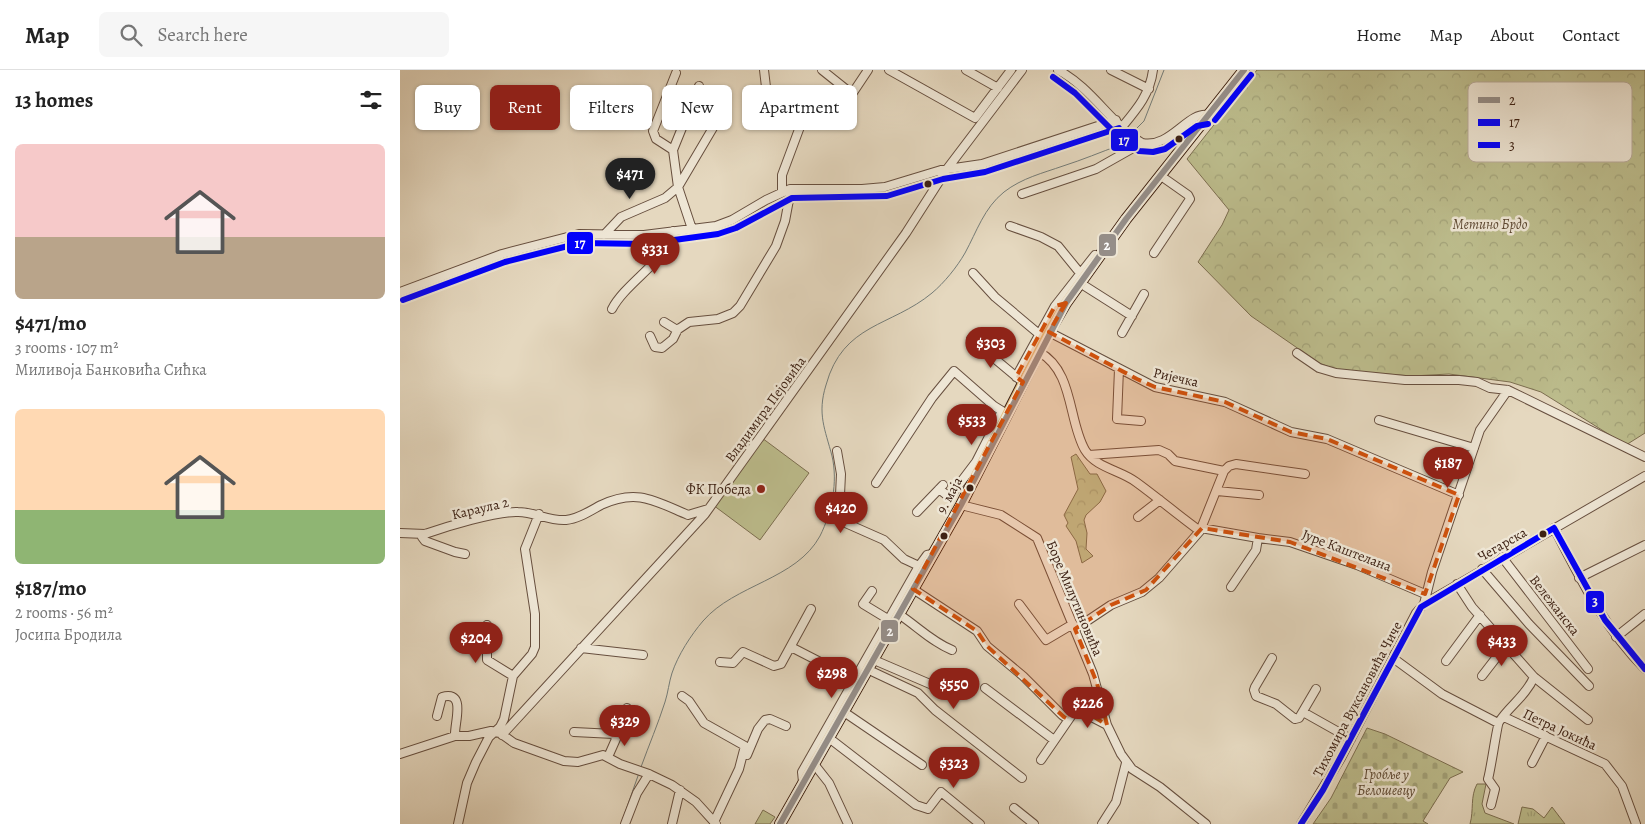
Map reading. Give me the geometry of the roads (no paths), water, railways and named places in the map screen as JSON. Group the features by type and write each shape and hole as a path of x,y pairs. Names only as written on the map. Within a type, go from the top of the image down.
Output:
{"main road":[{"name":"9. маја","path":"780,824 844,712 858,682 874,660 894,620 961,504 1019,379 1038,352 1044,333 1066,303 1080,278 1126,217 1161,176 1244,70"}],"street":[{"path":"764,70 766,87 761,100 762,105 801,124 782,175 782,191"},
{"path":"822,70 852,94 868,70"},
{"path":"889,70 974,118 1011,70"},
{"path":"966,70 998,88"},
{"name":"Владимира Пејовића","path":"498,733 628,600 708,508 906,233 947,169 1022,70"},
{"path":"1058,70 1075,80 1142,143"},
{"path":"1111,70 1149,89"},
{"path":"1124,128 1149,89 1153,70"},
{"path":"673,150 656,139 652,131 676,73"},
{"path":"1102,124 1107,117 1107,110"},
{"path":"1022,194 1096,169 1142,143 1159,142 1194,119 1204,114 1208,115"},
{"path":"400,292 502,254 579,234 644,235 716,226 732,220 782,191 791,189 862,189 885,187 947,169 982,164 1116,120"},
{"path":"681,130 673,150 678,187 692,229"},
{"path":"604,235 621,217 665,198 678,187 712,130"},
{"path":"1154,253 1190,199 1188,195 1161,176"},
{"path":"650,336 653,344 662,348 673,339 678,329 692,321 718,320 733,313 740,306 776,246 785,221 791,189"},
{"path":"1126,217 1139,194"},
{"path":"1010,226 1042,237 1058,246 1080,278 1132,316"},
{"path":"612,309 619,296 659,256 670,241 673,231"},
{"name":"Ријечка","path":"973,273 990,291 1044,333 1155,387 1218,400 1291,432 1327,439 1458,495"},
{"path":"971,339 1019,379 1044,333 1055,306 1080,278"},
{"path":"1122,333 1144,294"},
{"path":"1055,306 1066,303"},
{"path":"664,322 678,329"},
{"path":"1038,352 1047,357 1061,378 1083,445 1089,455 1100,465 1132,479 1201,529"},
{"path":"1297,353 1319,368 1336,373 1405,380 1459,380 1477,382 1490,388 1508,390 1645,457"},
{"path":"1119,369 1117,419 1141,421"},
{"path":"876,483 932,398 954,371 1004,413 976,462 951,495 948,496 941,487 917,512"},
{"name":"Тихомира Вуксановића Чиче","path":"1301,824 1314,806 1351,739 1416,613 1424,604 1482,426 1508,390"},
{"path":"1379,420 1474,448"},
{"path":"1089,455 1160,450 1168,454 1174,461 1224,471"},
{"path":"837,451 841,474 839,516 841,521 884,540 904,560 919,566"},
{"path":"1019,604 1046,640 1074,627 1111,605 1146,590 1159,578 1201,529 1224,471 1229,466 1236,464 1305,474"},
{"name":"Чегарска","path":"1424,604 1502,557 1645,476"},
{"path":"1217,491 1259,495"},
{"name":"Караула 2","path":"400,533 425,534 508,512 539,514 547,519 572,519 616,499 630,497 659,502 688,515 708,508"},
{"path":"1138,517 1160,500"},
{"name":"Боре Милутиновића","path":"961,504 1001,515 1034,535 1041,545 1096,683 1106,725 1126,763 1206,824"},
{"path":"458,824 467,783 486,742 498,733 504,719 513,676 532,654 535,647 535,614 525,550 539,514"},
{"path":"1554,528 1579,578 1616,636 1645,669"},
{"name":"Јуре Каштелана","path":"1201,529 1298,545 1357,565 1426,594"},
{"path":"425,534 422,536 425,540 465,554"},
{"path":"1231,587 1256,550 1258,538"},
{"path":"1579,578 1645,545"},
{"path":"803,782 802,772 894,620 919,566 927,555 932,554"},
{"name":"Вележанска","path":"1502,557 1588,669"},
{"path":"1482,569 1529,624 1589,686"},
{"path":"1457,584 1480,615 1534,677 1588,720"},
{"path":"913,589 977,631 990,649 1023,676 1062,715 1068,718"},
{"path":"872,591 863,604 894,620 925,632 931,639 952,650"},
{"path":"720,662 733,663 743,652 777,666 783,662 811,609"},
{"path":"1616,636 1645,614"},
{"path":"1446,661 1480,615"},
{"path":"487,625 487,660 513,676"},
{"path":"1482,676 1506,645"},
{"path":"791,647 858,682"},
{"path":"581,648 643,655"},
{"path":"1272,658 1256,687 1255,694 1276,704 1293,719 1299,718 1316,689"},
{"name":"Петра Јокића","path":"1393,658 1442,694 1501,720 1546,736 1604,764 1622,786 1636,824"},
{"path":"874,660 937,687"},
{"path":"868,670 918,692 935,710 1022,778"},
{"path":"1491,804 1495,790 1488,779 1501,720 1507,711 1526,692 1534,677"},
{"path":"985,688 1054,740"},
{"path":"400,754 455,736 498,733 514,743 564,761 578,762 600,755 647,773 680,790 696,802 715,823 743,759 744,744 704,723 689,701 682,696"},
{"path":"437,716 442,697 453,698 457,701 459,707 455,736"},
{"path":"608,757 614,745 614,734 622,726 627,708"},
{"path":"1041,760 1074,710 1080,710 1106,725"},
{"path":"844,712 922,765"},
{"path":"1303,712 1351,739"},
{"path":"743,759 746,758 758,729 765,720 770,719 786,726"},
{"path":"574,732 614,734"},
{"path":"1532,763 1546,736"},
{"path":"829,738 897,792 926,809 929,808 941,792 980,824"},
{"path":"1102,824 1116,802 1126,763"},
{"path":"814,764 829,782 848,824"},
{"path":"625,824 647,773"},
{"path":"672,824 680,790"},
{"path":"1014,808 1034,824"}],"waterway":[{"path":"1132,133 1144,121 1164,70"},
{"path":"641,767 666,699 675,666 685,646 698,627 716,609 731,598 796,563 809,551 820,536 831,507 834,486 834,466 822,413 823,395 834,365 844,349 870,328 901,313 937,289 958,264 991,205 1004,192 1033,176 1120,145 1128,138"},
{"path":"621,824 639,773"}],"place":[{"name":"ФК Победа","path":"761,489"}],"park label":[{"name":"Метино Брдо","path":"1490,224"},
{"name":"Гробље у Белошевцу","path":"1386,782"}]}
